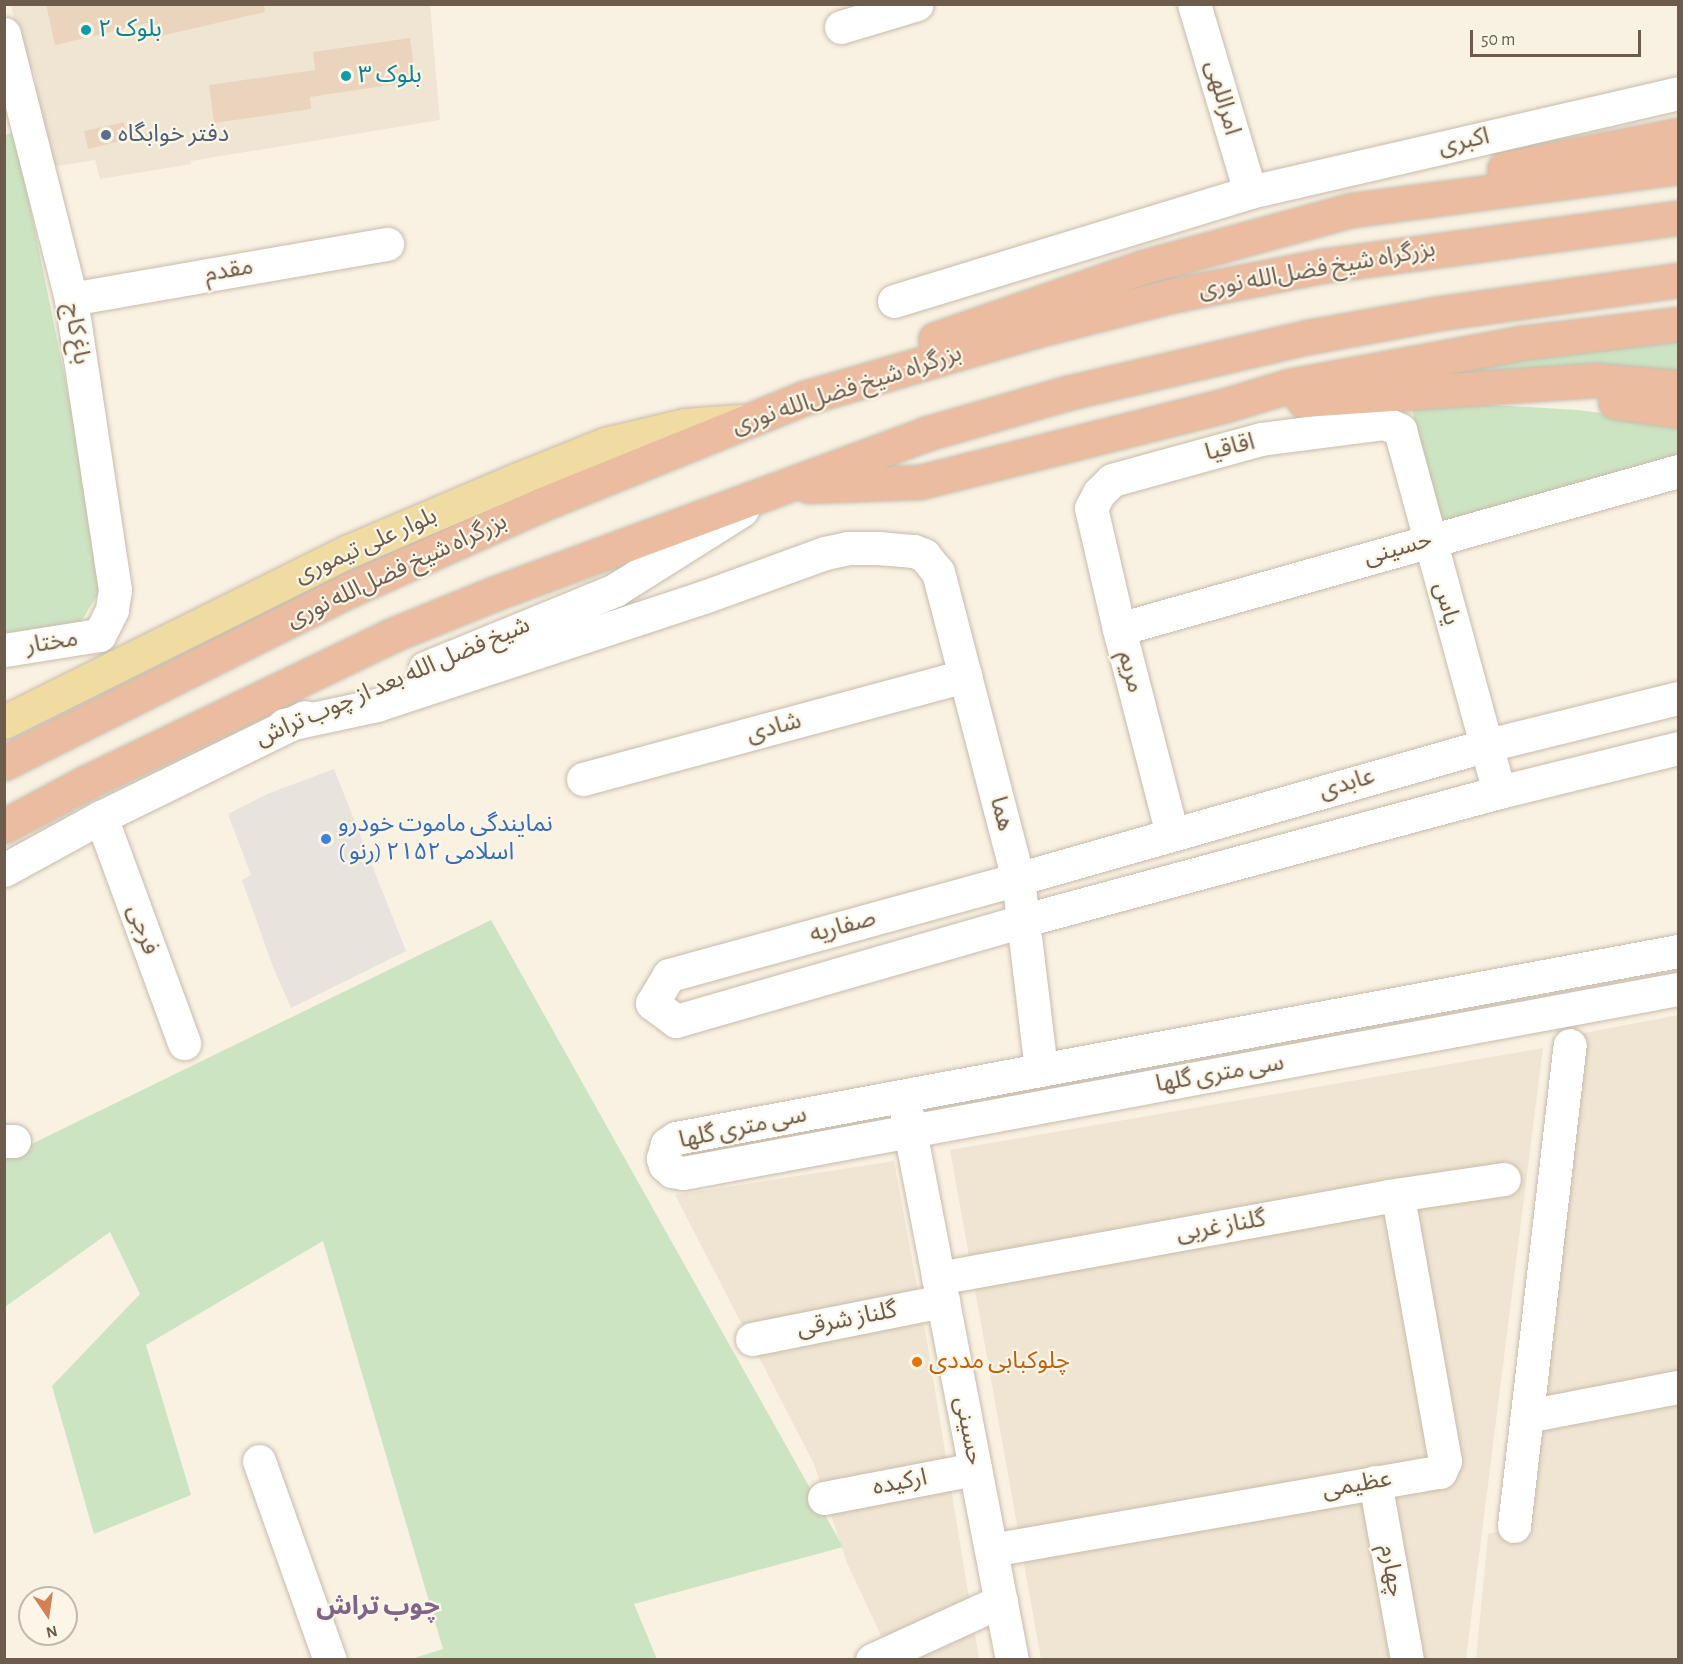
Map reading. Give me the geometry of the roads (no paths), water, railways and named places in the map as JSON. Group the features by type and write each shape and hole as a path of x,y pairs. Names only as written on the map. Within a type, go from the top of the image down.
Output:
{"highway":[{"path":"804,398 922,344 1143,267 1486,172 1678,135"},
{"path":"1352,210 1678,167"},
{"name":"بزرگراه شیخ فضل‌الله نوری","path":"4,763 350,590 542,504 804,398 1048,327 1170,296 1322,266 1678,218"},
{"path":"4,826 84,783 390,636 925,434 1067,393 1308,337 1434,314 1678,280"},
{"path":"777,488 920,482 1072,441 1223,406 1289,386 1521,343 1678,324"},
{"path":"1223,406 1596,380 1678,387"},
{"path":"1461,390 1593,398 1678,411"}],"main road":[{"name":"بلوار علی تیموری","path":"4,722 350,551 518,479 605,444 685,425 745,421"}],"street":[{"path":"841,27 916,4"},
{"name":"امراللهی","path":"1194,4 1250,192"},
{"name":"باغ کاج","path":"4,34 71,298 116,590 112,610 99,635"},
{"name":"اکبری","path":"894,301 1250,192 1678,93"},
{"name":"مقدم","path":"71,298 387,244"},
{"name":"اقاقیا","path":"1091,508 1099,493 1112,480 1262,439 1385,423"},
{"name":"یاس","path":"1385,423 1400,430 1484,746 1499,792"},
{"name":"حسینی","path":"1119,629 1678,471"},
{"name":"شیخ فضل الله بعد از چوب تراش","path":"4,870 101,817 284,725 615,590 777,488"},
{"name":"مریم","path":"1091,508 1119,629 1172,834"},
{"name":"هما","path":"284,725 377,705 704,597 825,553 848,548 904,550 924,555 938,572 1018,879 1025,920 1041,1070"},
{"name":"مختار","path":"4,650 99,635"},
{"name":"شادی","path":"583,779 965,676"},
{"name":"عابدی","path":"1018,879 1484,746 1678,698"},
{"name":"عابدی","path":"1025,920 1499,792 1678,748"},
{"name":"فرجی","path":"101,817 184,1043"},
{"name":"صفاریه","path":"1018,879 669,975 652,1003 676,1022 1025,920"},
{"name":"سی متری گلها","path":"1678,951 676,1138 667,1144 663,1158 665,1165 672,1171 683,1173 1678,989"},
{"path":"1514,1526 1570,1045"},
{"name":"حسینی","path":"903,1096 1012,1659"},
{"name":"گلناز غربی","path":"940,1290 1389,1196 1504,1179"},
{"name":"عظیمی","path":"991,1550 1440,1472 1445,1461 1399,1203 1389,1196"},
{"name":"گلناز شرقی","path":"752,1339 940,1290"},
{"path":"1527,1416 1678,1387"},
{"path":"258,1461 330,1659"},
{"name":"ارکیده","path":"825,1498 975,1469"},
{"name":"چهارم","path":"1375,1482 1407,1659"},
{"path":"872,1659 1001,1601"}],"place":[{"name":"بلوک ۲","path":"86,30"},
{"name":"بلوک ۳","path":"346,76"},
{"name":"دفتر خوابگاه","path":"106,135"},
{"name":"نمایندگی ماموت خودرو ( رنو) اسلامی ۲۱۵۲","path":"326,839"},
{"name":"چلوکبابی مددی","path":"917,1362"}],"district":[{"name":"چوب تراش","path":"378,1607"}]}
